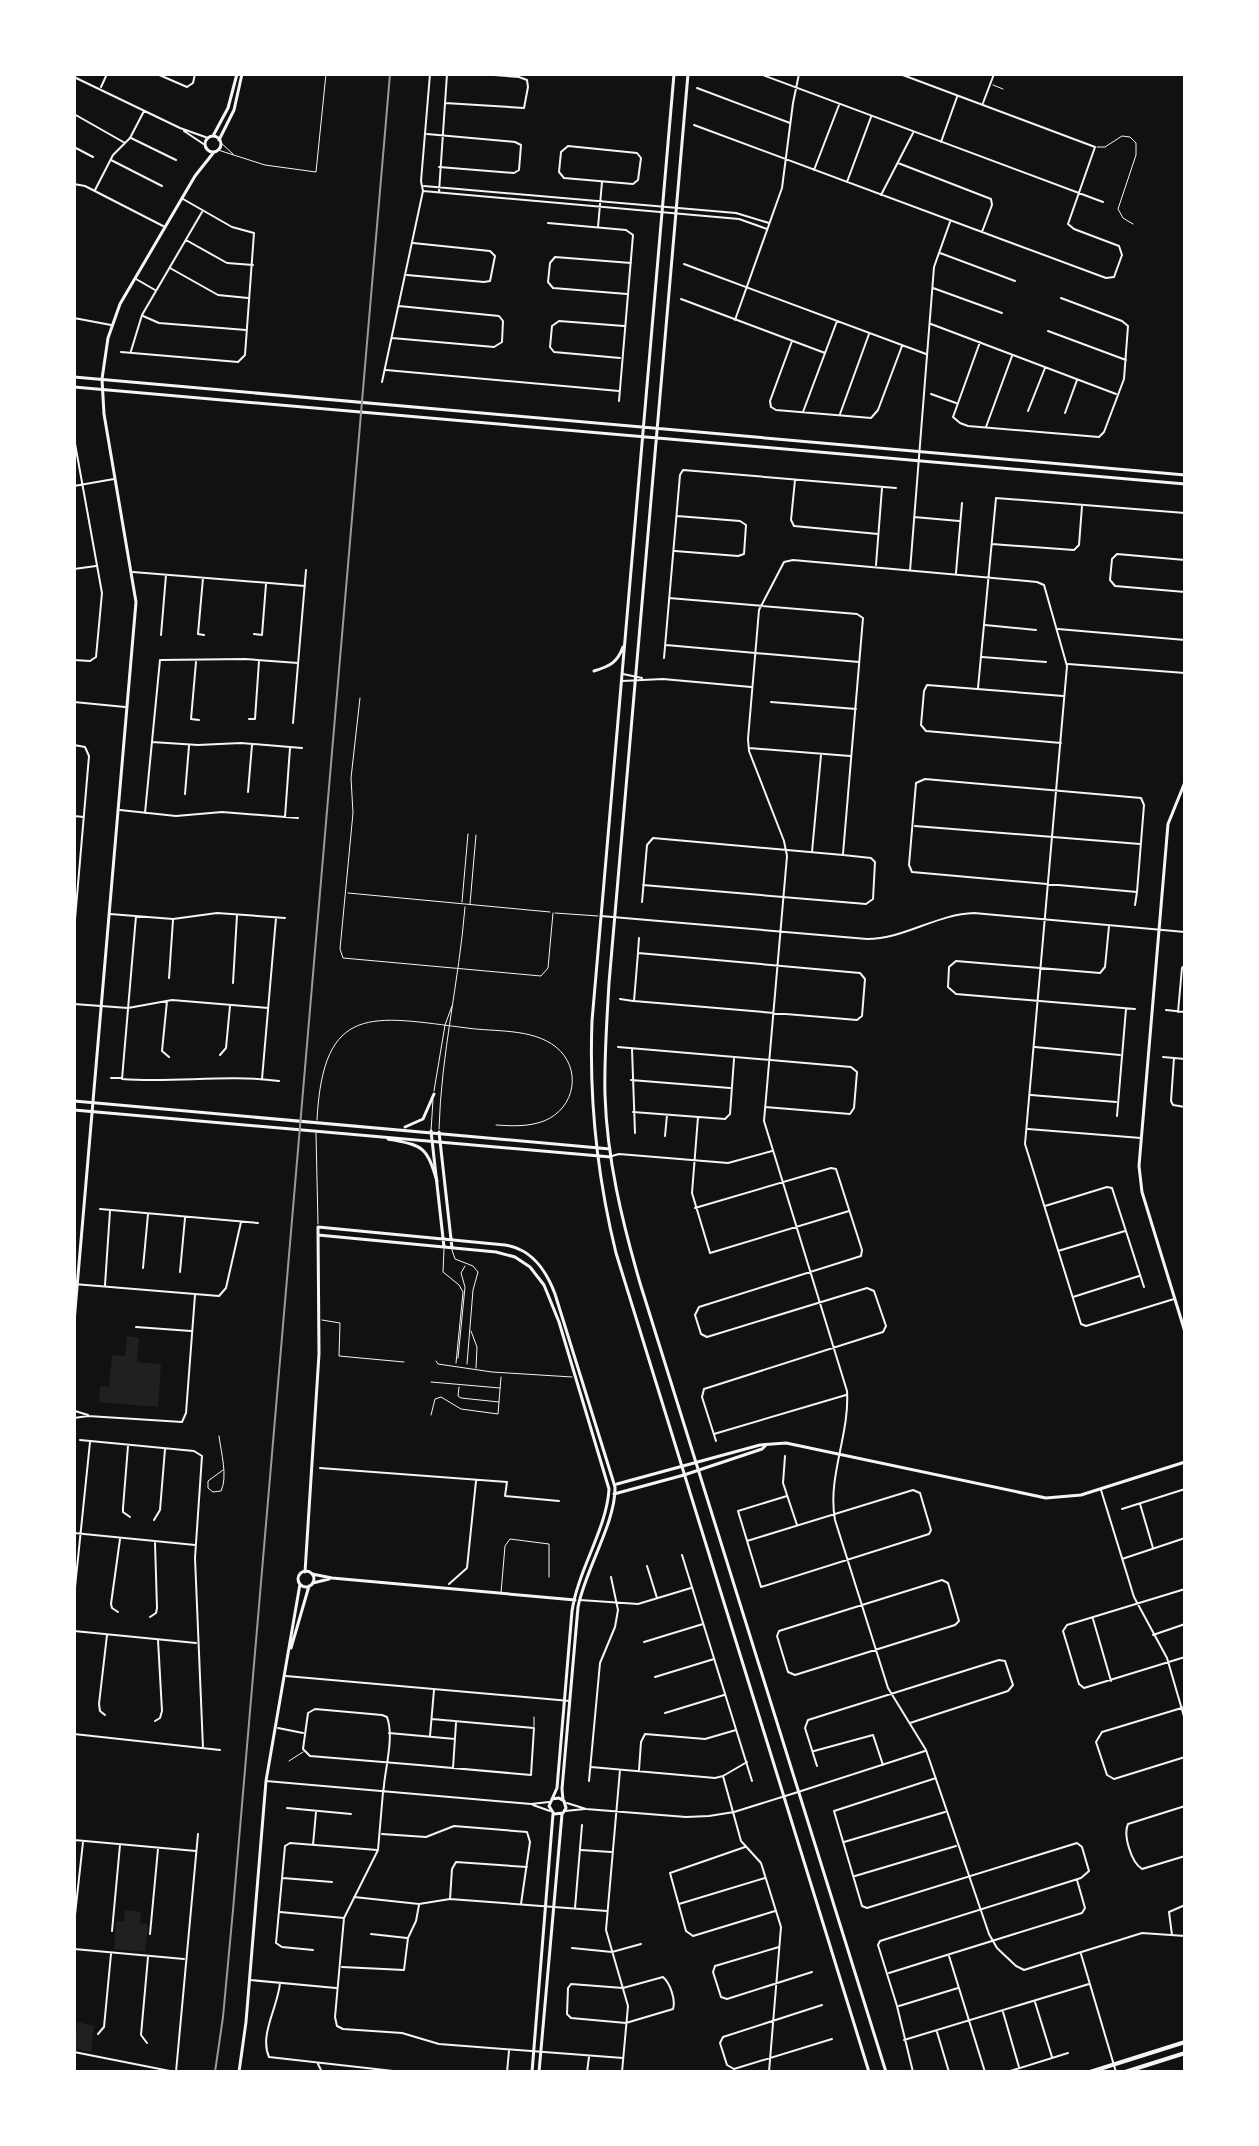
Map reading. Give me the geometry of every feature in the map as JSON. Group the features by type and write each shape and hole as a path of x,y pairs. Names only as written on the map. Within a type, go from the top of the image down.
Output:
{"main road":[{"path":"202,166 206,146 226,113 240,74"},
{"path":"74,1322 136,602 101,390 102,379 111,325 182,199 202,166 216,151 234,110 240,74"},
{"path":"674,74 591,1042 596,1147 616,1253 869,2072"},
{"path":"688,74 605,1041 605,1094 610,1149 630,1250 886,2072"},
{"path":"210,137 220,141"},
{"path":"206,146 216,151"},
{"path":"74,377 1185,475"},
{"path":"74,387 1185,484"},
{"path":"594,671 611,665 625,642"},
{"path":"1185,782 1168,824 1139,1171 1142,1192 1185,1332"},
{"path":"401,1129 423,1119 434,1094"},
{"path":"74,1101 610,1149"},
{"path":"74,1110 611,1157"},
{"path":"431,1131 444,1247"},
{"path":"439,1132 452,1248"},
{"path":"380,1138 420,1146 428,1155 437,1181"},
{"path":"305,1572 316,1432 320,1320 318,1227 512,1246 539,1264 552,1286 615,1484 615,1494 576,1600"},
{"path":"318,1235 506,1253 536,1273 559,1322 609,1485 609,1494 576,1600 557,1788 552,1800 532,2072"},
{"path":"522,1262 526,1253"},
{"path":"609,1485 766,1445 791,1443 1029,1496 1066,1497 1185,1462"},
{"path":"609,1494 684,1475 766,1445"},
{"path":"290,1651 299,1576 305,1572 332,1578 576,1600"},
{"path":"239,2072 266,1781 290,1651 312,1574"},
{"path":"300,1584 311,1585 332,1578"},
{"path":"539,2072 552,1907 564,1813 562,1789 567,1700"},
{"path":"552,1800 564,1801"},
{"path":"551,1812 564,1813"},
{"path":"1090,2072 1185,2042"},
{"path":"1125,2072 1185,2053"}],"street":[{"path":"100,89 107,74"},
{"path":"157,74 187,87 193,83 195,74"},
{"path":"382,382 424,186 421,181 430,74"},
{"path":"439,193 447,74"},
{"path":"445,103 524,108 527,80 481,74"},
{"path":"760,74 1103,202"},
{"path":"735,320 782,188 799,74"},
{"path":"694,125 1110,279 1115,275 1121,248 1070,227 1068,220 1095,147 900,74"},
{"path":"983,105 993,74"},
{"path":"74,77 180,128 206,146"},
{"path":"697,88 790,123"},
{"path":"941,142 957,95"},
{"path":"814,170 839,104"},
{"path":"94,191 110,160 130,138 145,111"},
{"path":"74,114 125,143"},
{"path":"847,182 871,116"},
{"path":"180,128 210,137"},
{"path":"881,195 913,132"},
{"path":"426,134 515,142 522,148 519,170 514,173 439,167"},
{"path":"130,138 176,160"},
{"path":"568,146 640,155 637,182 602,181 560,175 562,149 568,146"},
{"path":"74,147 93,157"},
{"path":"110,160 162,186"},
{"path":"898,163 991,199 992,205 982,232"},
{"path":"598,227 602,181"},
{"path":"74,184 94,191 165,228"},
{"path":"424,186 736,213 769,223"},
{"path":"423,191 744,220 767,229"},
{"path":"121,352 238,362 245,355 254,233 232,227 182,199"},
{"path":"130,352 142,315 203,211"},
{"path":"910,571 932,287 939,252 950,221"},
{"path":"548,223 632,233 619,401"},
{"path":"185,239 223,262 253,265"},
{"path":"405,275 484,282 490,281 493,276 495,256 490,251 412,243"},
{"path":"939,252 1015,281"},
{"path":"629,294 553,288 548,282 550,263 555,257 632,263"},
{"path":"684,264 926,354"},
{"path":"169,267 218,295 250,298"},
{"path":"135,278 155,290"},
{"path":"932,287 1002,313"},
{"path":"980,342 956,403 955,420 968,426 1099,437 1104,432 1124,379 1129,329 1126,323 1061,298"},
{"path":"681,299 825,353"},
{"path":"392,338 494,347 502,342 503,321 499,316 398,306"},
{"path":"142,315 159,323 247,330"},
{"path":"74,318 111,325"},
{"path":"803,412 837,320"},
{"path":"623,358 556,353 550,347 552,326 556,321 626,326"},
{"path":"930,324 1118,395"},
{"path":"1048,331 1126,360"},
{"path":"839,415 870,332"},
{"path":"792,341 769,404 776,410 871,418 877,414 902,345"},
{"path":"986,427 1013,355"},
{"path":"1028,411 1045,366"},
{"path":"385,370 620,391"},
{"path":"1065,413 1077,379"},
{"path":"931,394 956,403"},
{"path":"74,438 103,601 98,655 90,661 74,660"},
{"path":"664,658 680,475 685,469 896,488"},
{"path":"74,486 115,479"},
{"path":"795,479 791,520 794,526 878,534"},
{"path":"875,567 882,487"},
{"path":"978,688 996,498 1185,513"},
{"path":"956,574 962,503"},
{"path":"991,543 1078,549 1082,504"},
{"path":"673,551 738,556 744,554 747,539 746,525 740,521 676,516"},
{"path":"914,517 960,521"},
{"path":"1185,560 1117,554 1112,559 1110,580 1115,586 1185,592"},
{"path":"1174,1299 1085,1326 1079,1322 1026,1147 1067,664 1045,588 1041,583 988,577 787,560 779,567 761,606 748,747 786,849 764,1121 847,1395 834,1513 891,1695 926,1750 992,1941 1012,1963 1024,1970 1142,1933 1185,1936"},
{"path":"74,569 97,566"},
{"path":"293,723 306,570"},
{"path":"132,572 305,586"},
{"path":"161,635 166,574"},
{"path":"203,577 198,634 204,635"},
{"path":"254,634 262,635 266,583"},
{"path":"669,598 860,615 863,620 843,855"},
{"path":"983,625 1036,630"},
{"path":"1057,628 1185,640"},
{"path":"665,645 860,662"},
{"path":"981,657 1046,662"},
{"path":"145,813 160,660 298,663"},
{"path":"249,719 255,719 259,660"},
{"path":"196,661 191,719 199,720"},
{"path":"1067,664 1185,673"},
{"path":"623,674 752,687"},
{"path":"622,681 636,682 643,678"},
{"path":"1061,743 926,731 923,729 924,691 927,685 1064,696"},
{"path":"74,702 128,707"},
{"path":"771,702 856,709"},
{"path":"151,742 302,748"},
{"path":"185,794 189,744"},
{"path":"248,792 252,744"},
{"path":"74,745 85,747 89,756 74,931"},
{"path":"285,817 290,747"},
{"path":"748,747 852,756"},
{"path":"812,852 821,753"},
{"path":"1135,905 1137,892 1144,805 1141,798 919,779 916,783 909,865 912,872 1137,892"},
{"path":"118,810 181,816 222,812 298,818"},
{"path":"74,816 84,817"},
{"path":"912,826 1141,844"},
{"path":"642,902 643,885 647,845 653,838 871,858 875,862 873,899 870,903 643,885"},
{"path":"109,914 173,919 217,913 285,918"},
{"path":"601,916 875,939 968,913 1185,932"},
{"path":"233,983 237,914"},
{"path":"122,1079 136,916"},
{"path":"262,1079 276,917"},
{"path":"169,978 173,919"},
{"path":"1109,925 1103,971 1100,973 956,961 949,967 948,987 952,993 1135,1009"},
{"path":"634,1001 639,938"},
{"path":"620,999 859,1020 862,1016 865,979 860,973 638,953"},
{"path":"1178,1012 1182,968 1185,965"},
{"path":"74,1004 128,1008 167,1000 268,1008"},
{"path":"167,1000 162,1051 169,1057"},
{"path":"220,1055 227,1046 230,1005"},
{"path":"1117,1116 1126,1008"},
{"path":"1166,1010 1185,1012"},
{"path":"618,1047 851,1067 857,1074 854,1108 850,1114 765,1107"},
{"path":"1034,1047 1122,1055"},
{"path":"632,1048 635,1133"},
{"path":"633,1112 728,1118 735,1057"},
{"path":"1163,1057 1185,1059"},
{"path":"1174,1058 1171,1101 1173,1105 1185,1107"},
{"path":"111,1078 164,1082 233,1077 279,1081"},
{"path":"631,1080 732,1088"},
{"path":"1030,1095 1118,1102"},
{"path":"665,1136 668,1114"},
{"path":"698,1117 692,1189 695,1208 712,1253 850,1211"},
{"path":"1027,1129 1141,1138"},
{"path":"610,1149 619,1154 735,1163 773,1151"},
{"path":"611,1157 619,1154"},
{"path":"695,1208 833,1168 838,1171 862,1250 861,1256 699,1307 695,1315 701,1334 707,1337 867,1288 876,1294 886,1326 884,1331 704,1389 702,1397 716,1441"},
{"path":"1044,1206 1110,1187 1114,1191 1144,1287"},
{"path":"100,1209 258,1223"},
{"path":"105,1287 110,1210"},
{"path":"143,1268 148,1213"},
{"path":"180,1272 185,1216"},
{"path":"75,1284 216,1296 225,1292 241,1222"},
{"path":"1057,1252 1126,1230"},
{"path":"1071,1297 1140,1275"},
{"path":"74,1414 179,1423 185,1416 195,1295"},
{"path":"136,1327 192,1331"},
{"path":"714,1434 847,1395"},
{"path":"74,1414 88,1416"},
{"path":"80,1440 196,1451 202,1456 195,1545 203,1748"},
{"path":"74,1597 90,1441"},
{"path":"128,1445 123,1511 130,1517"},
{"path":"154,1520 160,1510 166,1448"},
{"path":"785,1456 783,1480 797,1526"},
{"path":"320,1468 507,1482 505,1496 559,1501"},
{"path":"449,1584 467,1568 476,1480"},
{"path":"1101,1489 1137,1604 1168,1662 1185,1720"},
{"path":"1122,1509 1185,1489"},
{"path":"747,1541 918,1490 931,1526 929,1534 761,1587 747,1541 738,1511 787,1496"},
{"path":"1139,1503 1153,1549"},
{"path":"74,1533 195,1545"},
{"path":"118,1612 111,1604 120,1538"},
{"path":"1122,1559 1185,1538"},
{"path":"150,1617 157,1608 154,1542"},
{"path":"682,1555 752,1781"},
{"path":"647,1566 657,1598"},
{"path":"589,1781 600,1663 615,1627 619,1604 611,1577"},
{"path":"942,1580 948,1583 959,1621 955,1625 876,1650 792,1675 788,1672 777,1636 781,1630 862,1604 942,1580"},
{"path":"576,1600 638,1604 692,1587"},
{"path":"1185,1589 1067,1625 1063,1631 1081,1687 1087,1688 1185,1657"},
{"path":"1093,1618 1111,1681"},
{"path":"644,1642 704,1623"},
{"path":"1153,1635 1185,1624"},
{"path":"74,1631 199,1643"},
{"path":"105,1715 100,1711 99,1704 107,1634"},
{"path":"155,1721 162,1711 158,1639"},
{"path":"655,1677 715,1658"},
{"path":"817,1766 805,1724 808,1720 999,1660 1005,1661 1012,1689 909,1724"},
{"path":"285,1676 567,1700"},
{"path":"430,1737 434,1689"},
{"path":"665,1713 725,1694"},
{"path":"1183,1708 1102,1732 1096,1742 1107,1775 1114,1779 1185,1757"},
{"path":"432,1719 534,1728 531,1775 386,1762 310,1756 303,1752 308,1713 312,1709 382,1715 389,1720 389,1733 386,1762 383,1792 378,1850 344,1918 335,2017 340,2028 402,2033 439,2044 623,2058"},
{"path":"453,1768 456,1722"},
{"path":"275,1728 304,1733"},
{"path":"639,1771 641,1742 645,1734 705,1739 737,1730"},
{"path":"389,1733 455,1739"},
{"path":"74,1734 220,1750"},
{"path":"812,1752 873,1735 883,1765"},
{"path":"564,1813 586,1809 686,1817 734,1812 926,1750"},
{"path":"590,1766 715,1778 747,1762"},
{"path":"620,1770 607,1936 628,2006 622,2072"},
{"path":"723,1776 745,1847 761,1863 781,1927 769,2072"},
{"path":"913,2072 878,1945 881,1940 1086,1876 1089,1871 1082,1847 1077,1843 867,1908 861,1904 852,1877 833,1814 835,1810 936,1778"},
{"path":"266,1781 531,1804 552,1800"},
{"path":"564,1801 586,1809"},
{"path":"531,1804 551,1812"},
{"path":"1185,1806 1128,1824 1125,1831 1135,1864 1142,1869 1185,1856"},
{"path":"287,1808 351,1814"},
{"path":"313,1845 316,1810"},
{"path":"842,1842 946,1811"},
{"path":"575,1909 582,1825"},
{"path":"380,1833 426,1837 454,1826 525,1832 530,1838 521,1905"},
{"path":"74,2052 176,2072 198,1834"},
{"path":"74,1840 196,1851"},
{"path":"74,1924 83,1841"},
{"path":"112,1931 120,1844"},
{"path":"313,1950 277,1944 286,1844 378,1850"},
{"path":"852,1877 957,1845"},
{"path":"150,1934 158,1847"},
{"path":"745,1847 671,1871 669,1877 686,1931 693,1936 776,1910"},
{"path":"580,1850 613,1852"},
{"path":"450,1899 452,1869 456,1862 528,1867"},
{"path":"678,1905 766,1877"},
{"path":"282,1878 332,1882"},
{"path":"887,1974 1082,1913 1085,1908 1076,1879"},
{"path":"354,1897 419,1904 450,1899 608,1911"},
{"path":"340,1966 402,1971 406,1965 408,1938 419,1904"},
{"path":"1172,1935 1169,1912 1185,1905"},
{"path":"278,1911 344,1918"},
{"path":"371,1934 408,1938"},
{"path":"572,1948 612,1952 641,1944"},
{"path":"780,1947 716,1966 713,1972 719,1994 725,1999 812,1972"},
{"path":"74,1949 186,1959"},
{"path":"98,2034 104,2027 111,1952"},
{"path":"1080,1953 1116,2072"},
{"path":"949,1955 985,2072"},
{"path":"147,2043 141,2035 148,1956"},
{"path":"663,1977 675,2005 673,2009 626,2023 571,2018 566,2012 571,1984 623,1988 663,1977"},
{"path":"249,1980 338,1988"},
{"path":"280,1983 277,2003 269,2023 267,2055 276,2060 402,2072"},
{"path":"904,2040 1089,1984"},
{"path":"897,2006 959,1988"},
{"path":"1035,2001 1053,2058"},
{"path":"822,2005 723,2037 720,2043 729,2069 832,2039"},
{"path":"1003,2011 1020,2068"},
{"path":"937,2031 949,2072"},
{"path":"507,2072 509,2050"},
{"path":"1007,2072 1068,2053"},
{"path":"587,2072 589,2056"},
{"path":"318,2063 322,2072"}],"lane":[{"path":"216,151 265,165 316,172 326,74"},
{"path":"990,84 1003,89"},
{"path":"1095,147 1105,147 1122,136 1130,137 1136,143 1136,155 1118,209 1123,218 1133,224"},
{"path":"220,141 235,156"},
{"path":"360,698 340,949 343,958 543,975 548,968 553,913"},
{"path":"439,1132 442,1087 459,970 468,834"},
{"path":"469,905 476,835"},
{"path":"346,893 601,916"},
{"path":"431,1131 445,1025 453,1004"},
{"path":"318,1227 317,1114 326,1061 332,1046 346,1030 383,1019 541,1038 559,1049 569,1063 573,1077 572,1091 566,1102 556,1114 531,1125 496,1125"},
{"path":"444,1247 443,1272 463,1292 456,1365"},
{"path":"452,1248 455,1259 476,1267 478,1272 473,1290 467,1367"},
{"path":"456,1360 459,1357 465,1287 461,1273 467,1265"},
{"path":"320,1320 340,1323 339,1356 404,1362"},
{"path":"470,1328 477,1347 476,1368"},
{"path":"436,1361 438,1364 562,1378 582,1375"},
{"path":"431,1415 438,1397 449,1399 461,1409 498,1414 501,1377"},
{"path":"431,1382 500,1388"},
{"path":"459,1384 460,1398 499,1402"},
{"path":"219,1436 223,1470 223,1489 218,1493 211,1492 209,1480 223,1470"},
{"path":"501,1593 505,1543 510,1539 549,1544 549,1577"},
{"path":"534,1717 534,1728"},
{"path":"289,1761 303,1752"},
{"path":"530,1782 531,1775"}],"shaded area":[{"path":"127,1336 139,1338 137,1362 161,1364 158,1407 99,1402 100,1386 109,1387 112,1355 125,1356"},
{"path":"125,1910 141,1912 140,1923 148,1924 145,1952 114,1949 116,1921 124,1921"},
{"path":"77,2022 94,2026 91,2052 75,2049"}],"railway":[{"path":"215,2072 233,1910 390,74"}]}
